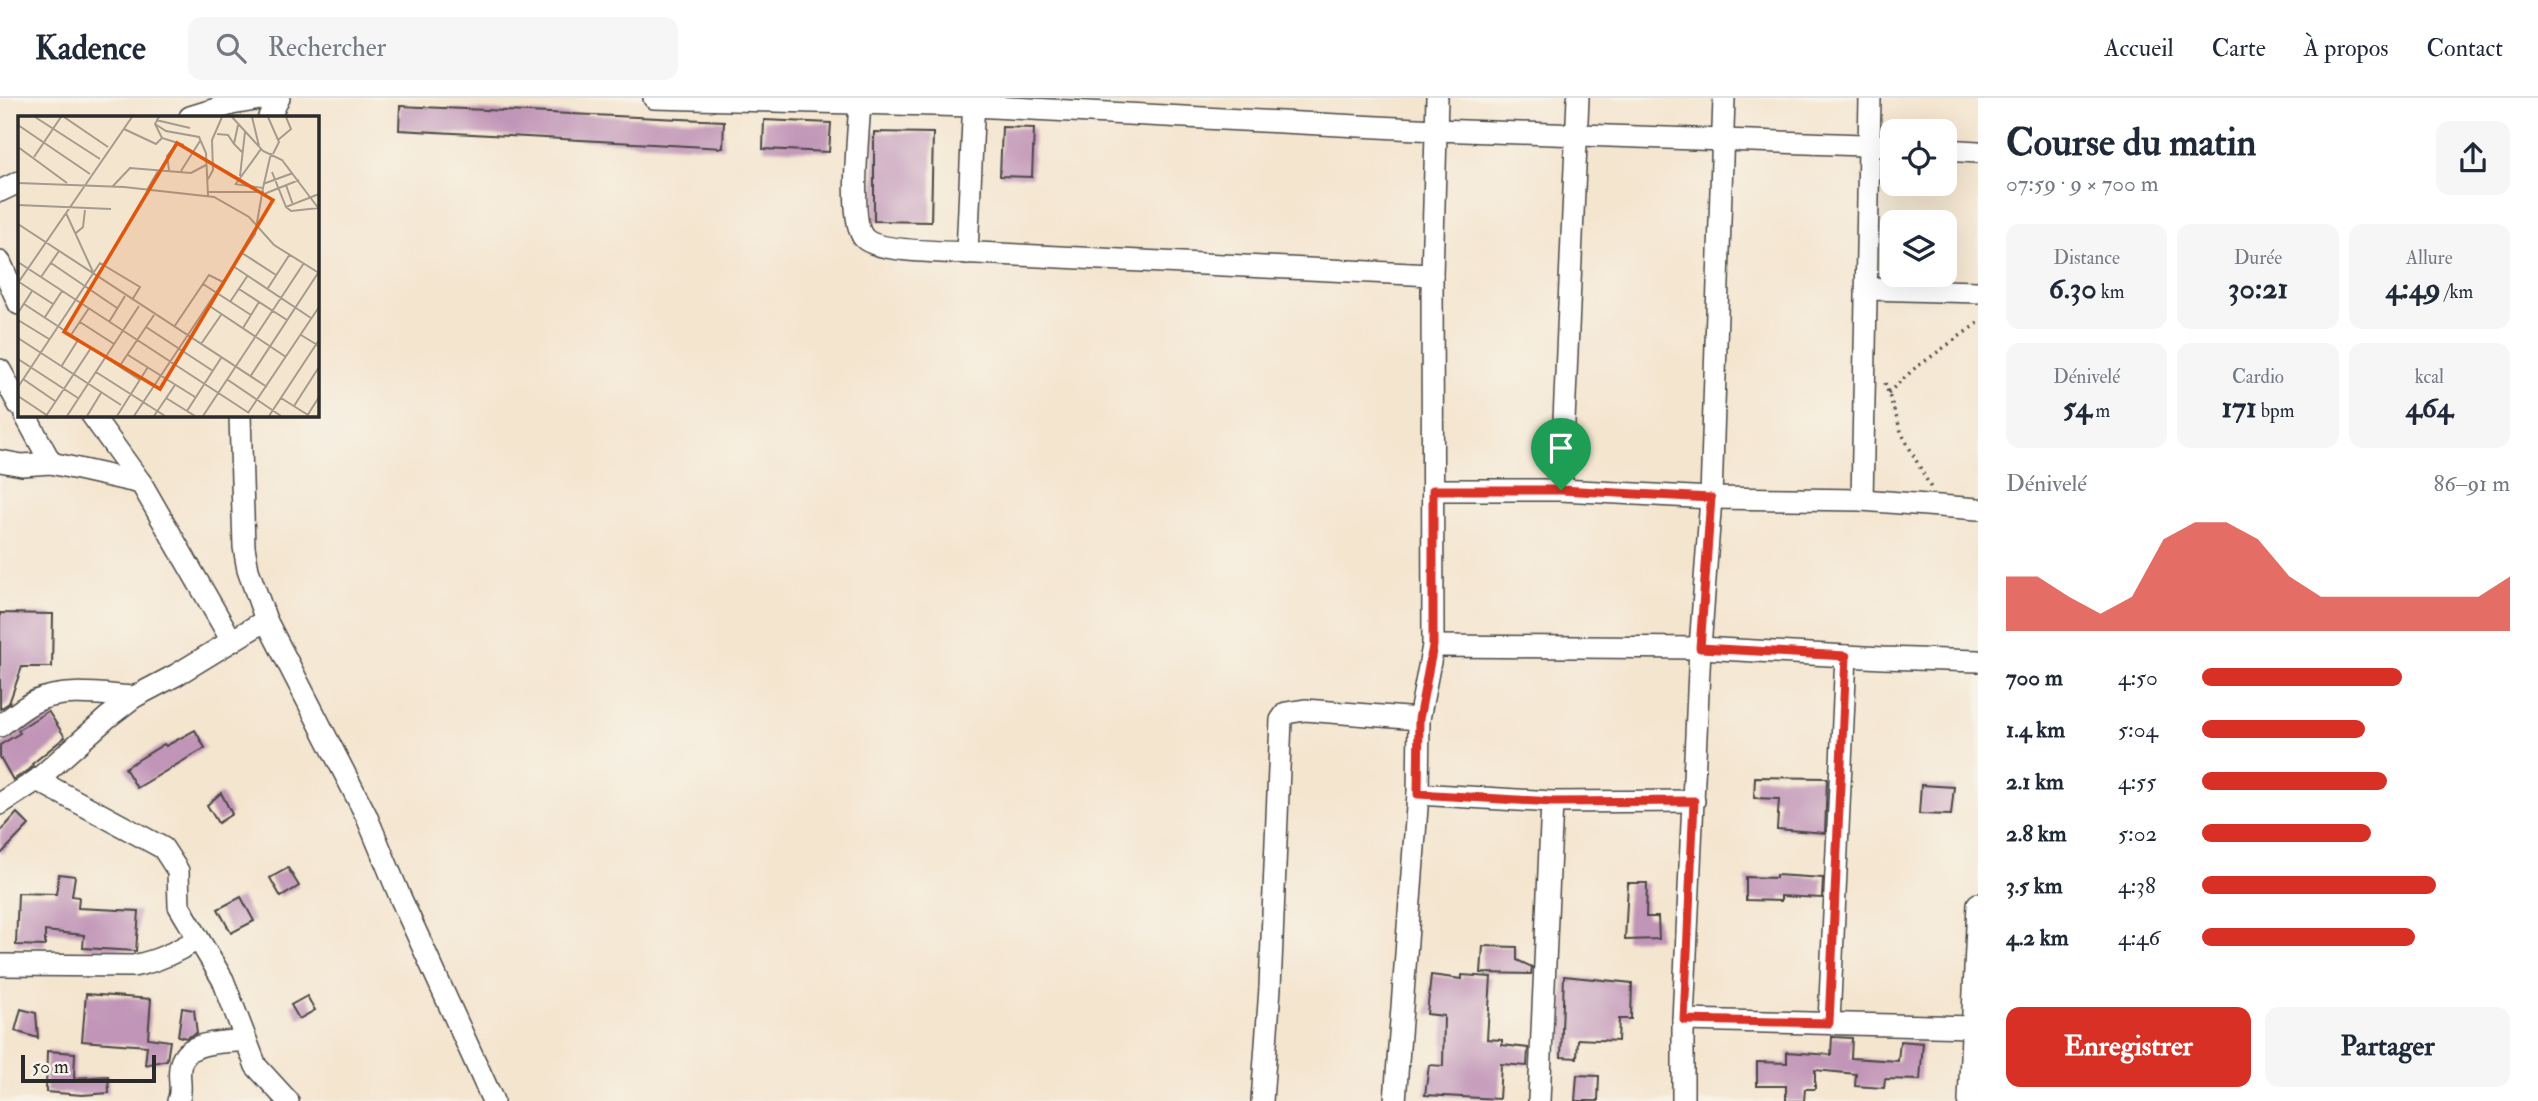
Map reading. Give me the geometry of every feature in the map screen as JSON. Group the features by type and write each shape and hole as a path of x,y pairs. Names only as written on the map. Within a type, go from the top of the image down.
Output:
{"street":[{"path":"193,116 232,104 266,98"},
{"path":"270,116 279,98"},
{"path":"654,98 1108,105 1436,130 1880,146"},
{"path":"1395,1101 1418,794 1419,719 1433,646 1433,275 1437,98"},
{"path":"1561,490 1578,98"},
{"path":"1683,1101 1700,648 1711,498 1724,98"},
{"path":"1862,500 1870,98"},
{"path":"860,102 855,212 862,237 873,245 967,253 1433,275"},
{"path":"967,253 973,102"},
{"path":"1957,151 1978,152"},
{"path":"0,191 18,182"},
{"path":"0,262 18,302"},
{"path":"1867,289 1978,292"},
{"path":"0,370 18,403"},
{"path":"26,416 51,463"},
{"path":"93,416 141,483 232,641"},
{"path":"240,416 244,547 248,569 266,620 366,815 401,899 493,1101"},
{"path":"0,461 22,465"},
{"path":"0,467 51,463 141,483"},
{"path":"1433,490 1561,490 1711,498 1862,500 1978,509"},
{"path":"0,804 37,780 134,697 266,620"},
{"path":"1433,646 1700,648 1978,661"},
{"path":"1829,1023 1846,656"},
{"path":"0,726 27,706 46,698 71,694 134,697"},
{"path":"1262,1101 1270,988 1281,720 1286,713 1305,710 1419,719"},
{"path":"37,780 163,848 178,871 179,906 223,980 256,1066 288,1101"},
{"path":"1418,794 1552,802 1694,801"},
{"path":"1539,1101 1552,802"},
{"path":"1969,1101 1978,904"},
{"path":"0,965 133,966 170,955 198,939"},
{"path":"1684,1020 1972,1027"},
{"path":"178,1101 181,1096 180,1067 188,1050 197,1046 246,1040"}],"path":[{"path":"1883,401 1914,369 1978,323"},
{"path":"1884,381 1913,457 1945,506"}],"building":[{"path":"400,106 724,121 723,148 399,130"},
{"path":"764,120 831,123 829,152 763,149"},
{"path":"1002,127 1034,128 1032,177 1000,176"},
{"path":"874,132 933,133 931,222 874,221"},
{"path":"0,613 53,614 52,667 22,667 9,703 0,709"},
{"path":"48,711 65,737 32,764 29,770 13,780 0,757 0,745"},
{"path":"195,730 205,748 137,788 125,768 164,744 166,746"},
{"path":"1755,777 1827,778 1825,833 1777,829 1779,799 1754,798"},
{"path":"1921,785 1954,787 1951,815 1919,814"},
{"path":"221,793 232,814 218,823 207,805"},
{"path":"17,813 29,825 0,855 0,832"},
{"path":"288,868 299,886 281,897 270,878"},
{"path":"59,874 75,876 72,896 79,897 78,908 139,911 136,951 83,948 84,935 45,931 45,946 16,945 18,893 56,894"},
{"path":"1776,875 1823,878 1822,898 1781,896 1781,901 1746,900 1746,877 1776,878"},
{"path":"1628,883 1647,883 1646,917 1658,917 1659,939 1625,940"},
{"path":"241,897 254,921 231,933 218,909"},
{"path":"1483,946 1517,947 1517,960 1532,967 1531,974 1481,973"},
{"path":"1431,975 1462,979 1462,975 1491,977 1487,1039 1502,1040 1502,1045 1528,1048 1527,1066 1501,1064 1499,1099 1425,1095 1429,1065 1443,1066 1444,1016 1427,1014"},
{"path":"1564,976 1632,983 1631,1019 1619,1019 1618,1041 1578,1039 1577,1058 1561,1057"},
{"path":"86,994 151,999 148,1038 170,1041 167,1060 145,1065 147,1046 82,1041"},
{"path":"307,996 315,1010 299,1019 291,1005"},
{"path":"182,1008 194,1010 197,1033 186,1038 178,1036"},
{"path":"21,1009 36,1013 38,1038 15,1031"},
{"path":"1832,1037 1852,1038 1851,1058 1898,1061 1900,1041 1923,1043 1920,1080 1885,1079 1884,1088 1855,1086 1856,1074 1815,1070 1815,1089 1805,1089 1804,1101 1786,1101 1786,1086 1757,1086 1757,1062 1787,1063 1787,1052 1831,1055"},
{"path":"47,1051 75,1053 74,1078 108,1076 109,1093 82,1095 46,1092"},
{"path":"1577,1075 1599,1076 1598,1101 1575,1101"}],"route":[{"path":"1433,490 1561,490 1711,498 1700,648 1846,656 1829,1023 1684,1020 1694,801 1552,802 1418,794 1419,719 1433,646 1433,490"}]}
